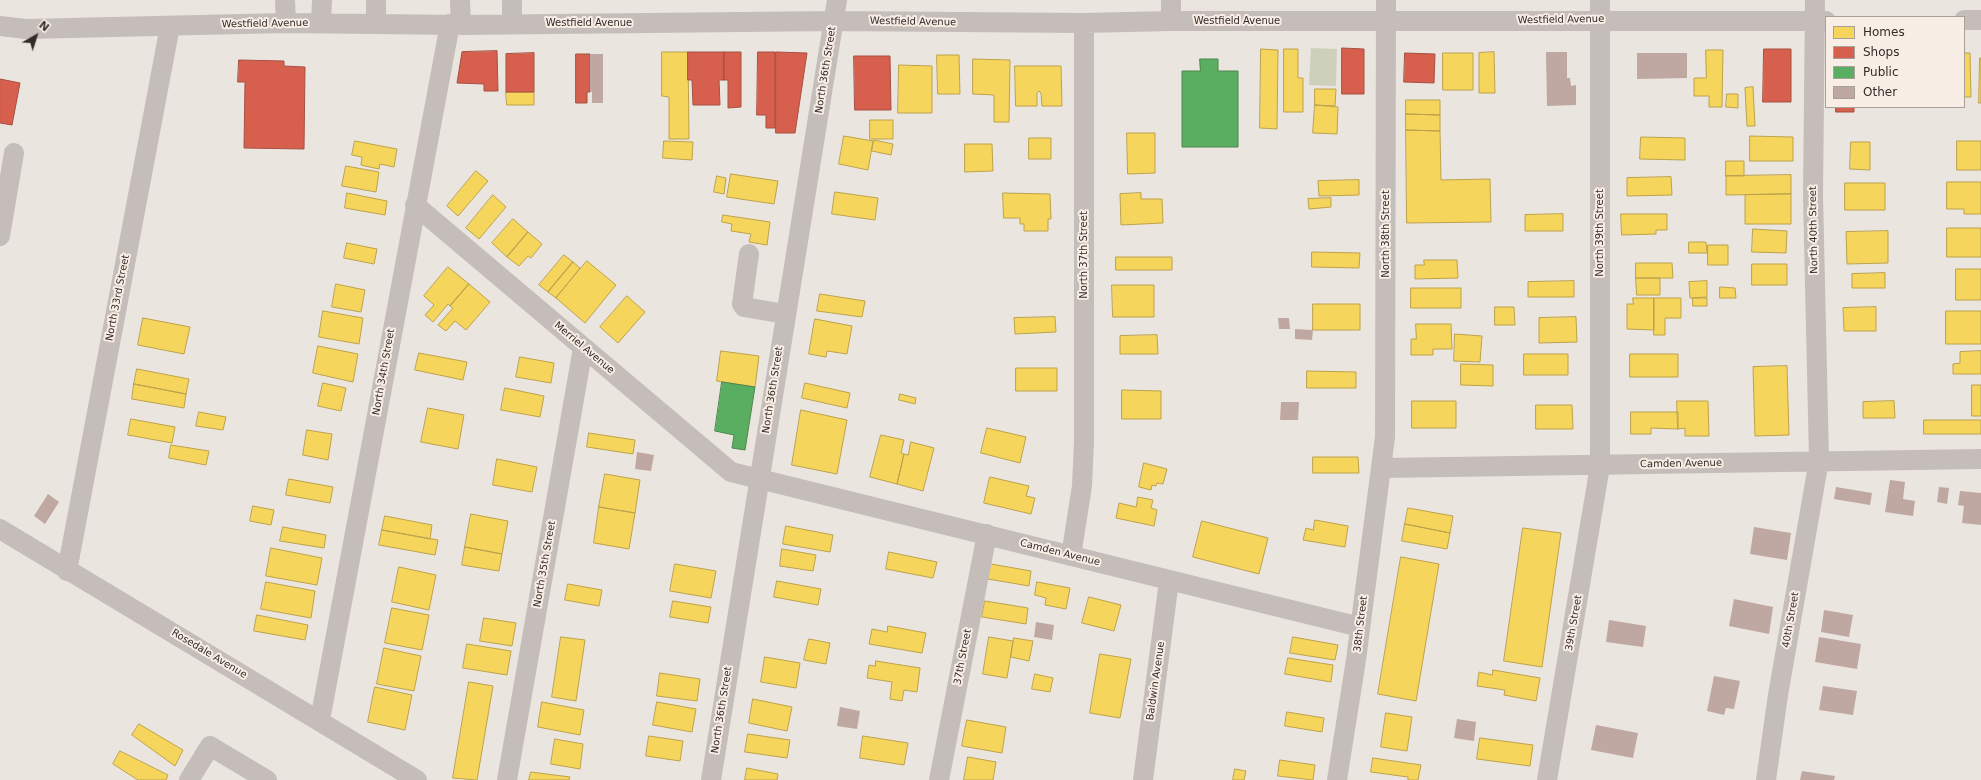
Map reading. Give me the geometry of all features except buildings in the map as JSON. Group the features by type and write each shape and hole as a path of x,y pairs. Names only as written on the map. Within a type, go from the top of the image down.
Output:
{"street":[{"path":"285,0 286,23"},
{"path":"321,23 322,0"},
{"path":"376,0 376,24"},
{"name":"North 34th Street","path":"320,720 415,205 460,0"},
{"path":"512,0 512,24"},
{"name":"North 36th Street","path":"711,780 758,480 837,0"},
{"path":"1171,0 1171,21"},
{"name":"North 38th Street","path":"1382,468 1385,429 1386,0"},
{"name":"North 39th Street","path":"1600,0 1600,466"},
{"name":"North 40th Street","path":"1815,0 1820,21 1814,195 1820,460"},
{"path":"1965,20 1981,20"},
{"name":"Westfield Avenue","path":"0,26 26,29 286,23 512,24 834,21 1084,23 1171,21 1820,21"},
{"name":"North 37th Street","path":"1070,556 1082,486 1084,441 1084,23"},
{"name":"North 33rd Street","path":"67,571 170,26"},
{"path":"0,236 14,153"},
{"name":"Merriel Avenue","path":"415,205 731,472 758,480"},
{"path":"749,254 742,304 744,307 786,314"},
{"name":"North 35th Street","path":"507,780 583,348"},
{"name":"Camden Avenue","path":"1382,468 1600,466 1820,460 1981,459"},
{"name":"40th Street","path":"1766,780 1782,671 1820,460"},
{"name":"39th Street","path":"1547,780 1600,466"},
{"name":"38th Street","path":"1337,780 1382,468"},
{"name":"Camden Avenue","path":"758,480 987,534 1169,581 1360,627"},
{"name":"Rosedale Avenue","path":"0,529 67,571 320,720 417,780"},
{"name":"37th Street","path":"939,780 987,534"},
{"name":"Baldwin Avenue","path":"1143,780 1169,581"},
{"path":"189,780 210,746 267,780"}],"green space":[{"path":"1311,48 1337,49 1336,86 1309,85"}]}
